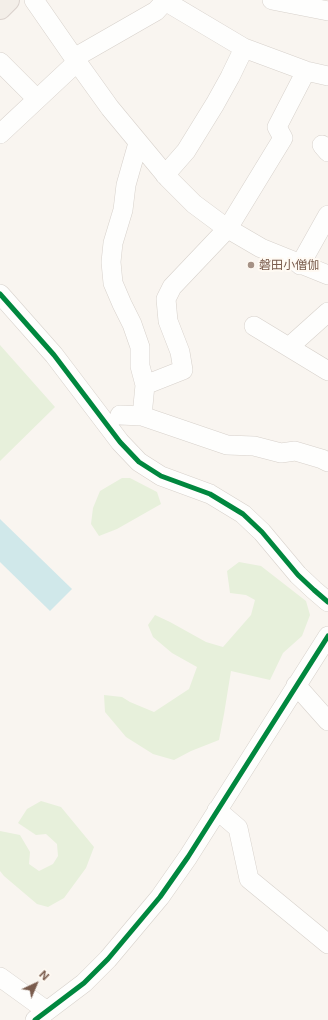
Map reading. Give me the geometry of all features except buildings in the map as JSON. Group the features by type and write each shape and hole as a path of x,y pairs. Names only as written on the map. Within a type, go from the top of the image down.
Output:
{"main road":[{"path":"0,8 8,0"}],"street":[{"path":"34,0 75,60 138,143 165,175 194,204 260,248 328,276"},
{"path":"272,0 328,11"},
{"path":"0,134 75,60 156,11 165,1 244,48 306,71 328,76"},
{"path":"165,175 186,151 215,104 244,48"},
{"path":"0,62 37,99"},
{"path":"145,385 183,370 180,352 168,321 166,299 172,287 228,228 283,138 277,127 306,71"},
{"path":"138,143 126,185 123,210 113,243 111,262 113,283 132,324 140,347 140,366 145,385 142,416"},
{"path":"300,265 328,215"},
{"path":"0,294 54,354 120,442 139,462 160,476 210,494 243,514 262,532 298,575 328,602"},
{"path":"289,347 328,312"},
{"path":"254,326 328,370"},
{"path":"120,415 142,416 227,445 254,446 281,453 295,451 326,457"},
{"path":"0,977 41,1016 84,983 108,959 160,897 188,857 328,636"},
{"path":"296,685 328,721"},
{"path":"218,810 238,828 249,879 328,944"}],"green space":[{"path":"0,345 55,407 0,461"},
{"path":"122,478 130,478 157,492 161,504 117,529 99,536 91,524 93,508 100,491"},
{"path":"239,562 261,566 306,601 310,615 302,636 283,653 270,680 231,671 219,740 191,751 174,760 153,754 126,737 105,712 104,695 122,697 154,712 189,689 197,667 172,653 153,637 148,625 155,615 206,642 223,647 251,615 255,600 246,595 230,593 227,571"},
{"path":"41,801 61,807 94,847 86,868 64,898 48,907 37,904 0,871 0,831 20,835 30,852 29,864 39,871 53,864 58,856 57,844 46,834 36,835 18,823 27,809"}],"water":[{"path":"0,519 72,589 50,611 0,562"}],"cycle path":[{"path":"0,294 54,355 120,442 139,462 161,476 210,494 243,514 262,532 298,575 328,602"},
{"path":"35,1020 84,983 108,959 160,897 188,857 328,636"}],"place":[{"name":"磐田小僧伽","path":"251,265"}]}
